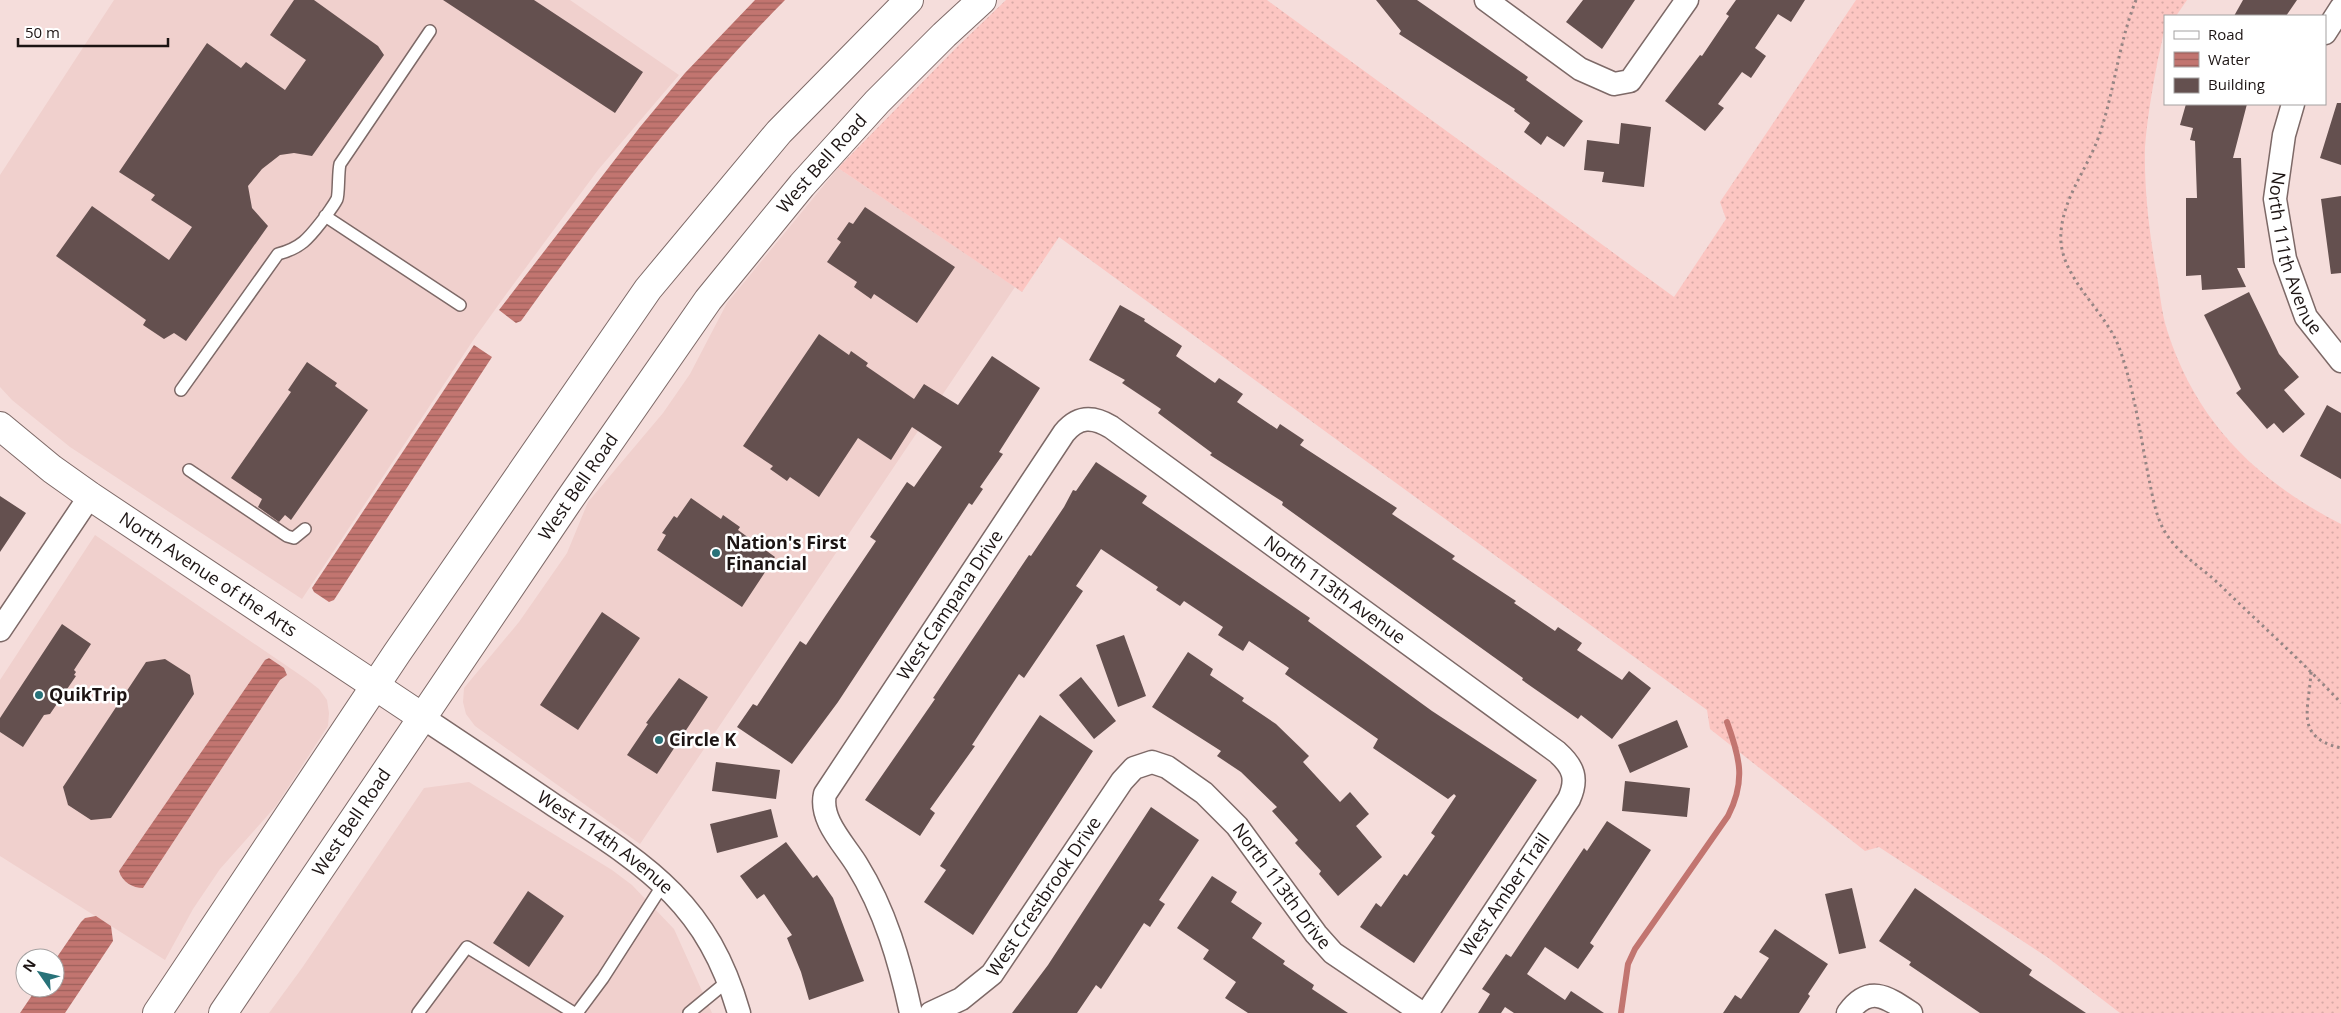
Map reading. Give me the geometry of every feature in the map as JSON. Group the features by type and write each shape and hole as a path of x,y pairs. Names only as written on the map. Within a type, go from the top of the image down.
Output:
{"main road":[{"path":"157,1013 375,685 648,289 779,132 910,0"},
{"name":"West Bell Road","path":"223,1013 567,503 735,265 802,185 877,102 982,0"},
{"name":"North Avenue of the Arts","path":"0,426 52,469 90,496 422,717"}],"street":[{"path":"1486,0 1580,68 1614,84 1630,81 1687,0"},
{"path":"2326,31 2341,8"},
{"name":"North 111th Avenue","path":"2293,105 2284,136 2275,199 2285,259 2306,317 2341,361"},
{"name":"North 113th Avenue","path":"1087,418 1095,419 1111,428 1542,741 1564,758 1574,774"},
{"name":"West Campana Drive","path":"911,1013 901,970 883,917 858,867 826,816 823,801 832,780 1064,433 1078,421 1087,418"},
{"path":"0,630 90,496"},
{"name":"West 114th Avenue","path":"422,717 631,856 664,883 705,934 730,980 739,1013"},
{"name":"North 113th Drive","path":"1143,764 1152,762 1168,767 1216,803 1237,826 1316,934 1333,953 1422,1013"},
{"name":"West Crestbrook Drive","path":"931,1013 962,999 992,974 1122,781 1134,768 1143,764"},
{"name":"West Amber Trail","path":"1427,1013 1569,799 1575,783 1574,774"},
{"path":"1848,1013 1862,999 1870,995 1886,998 1911,1013"}],"lane":[{"path":"181,390 278,254 291,250 310,238 337,198 337,180 340,164 430,32"},
{"path":"325,216 460,306"},
{"path":"189,470 287,536 294,538 305,529"},
{"path":"418,1013 467,946 575,1013 603,978 664,883"},
{"path":"690,1013 730,980"}],"path":[{"path":"2136,0 2119,54 2097,142 2092,156 2077,180 2066,207 2060,233 2064,262 2108,322 2120,350 2134,400 2154,504 2165,531 2177,547 2220,585 2341,703"},
{"path":"2311,672 2307,722 2311,734 2326,745 2341,748"}],"shaded area":[{"path":"114,0 570,0 679,75 598,170 507,293 474,339 302,599 70,447 12,400 0,387 0,175"},
{"path":"1006,0 1267,0 1674,297 1726,219 1720,202 1856,0 2187,0 2177,15 2164,15 2163,34 2150,105 2145,147 2145,178 2149,225 2167,330 2179,363 2195,393 2233,445 2282,488 2341,524 2341,1013 2120,1013 2047,957 1879,847 1865,851 1710,729 1707,710 1059,237 1022,292 838,168"},
{"path":"838,168 1015,287 640,844 475,726 466,714 463,702 464,688 519,622 567,553 588,502 663,413 690,374 727,303"},
{"path":"95,535 306,679 319,689 327,700 328,726 276,806 220,869 193,909 165,960 0,856 0,680"},
{"path":"469,782 612,870 632,885 674,929 712,1013 269,1013 302,968 424,788"}],"water":[{"path":"755,0 785,0 714,76 647,155 521,321 516,323 499,310 640,127 685,73"},
{"path":"474,345 492,357 334,600 329,602 314,592 312,588"},
{"path":"269,658 284,668 287,675 280,680 143,888 128,884 119,871 265,660"},
{"path":"96,916 111,926 113,941 65,1013 20,1013 30,998 65,998 65,948 63,948 85,918"}],"building":[{"path":"294,0 314,0 378,46 384,55 312,156 294,153 280,155 262,169 248,186 252,208 268,226 186,341 174,333 164,339 143,325 146,320 56,256 92,206 169,260 192,227 151,200 155,195 119,172 207,43 241,68 246,62 285,90 306,60 270,35"},
{"path":"443,0 534,0 643,72 615,113"},
{"path":"1376,0 1417,0 1528,77 1526,80 1583,121 1564,147 1547,136 1541,145 1524,132 1530,123 1514,111 1515,109 1399,34 1401,31"},
{"path":"1583,0 1635,0 1602,49 1566,22"},
{"path":"1736,0 1805,0 1791,22 1778,14 1755,48 1766,56 1751,78 1742,72 1718,104 1724,108 1705,131 1665,101 1700,55 1702,56 1729,16 1726,14"},
{"path":"2243,0 2297,0 2287,15 2235,15"},
{"path":"2337,103 2341,103 2341,165 2320,158"},
{"path":"2186,105 2247,105 2233,158 2241,158 2245,268 2237,268 2246,287 2202,290 2201,275 2186,276 2186,198 2197,198 2195,141 2190,140 2193,128 2180,125"},
{"path":"1621,123 1651,127 1644,187 1602,182 1604,172 1584,170 1587,140 1619,144"},
{"path":"2341,196 2341,273 2331,274 2321,199"},
{"path":"865,207 955,267 917,323 874,294 871,299 854,287 857,282 827,262 841,242 837,239 849,222 853,224"},
{"path":"2249,292 2279,354 2299,377 2284,390 2305,414 2283,433 2274,423 2267,429 2236,393 2241,389 2204,315"},
{"path":"1120,305 1145,319 1144,321 1182,346 1176,356 1215,383 1219,378 1243,394 1237,402 1277,429 1280,424 1304,440 1300,445 1397,508 1392,514 1455,556 1452,559 1516,601 1514,603 1555,631 1558,627 1582,643 1577,650 1622,680 1629,671 1651,688 1612,739 1581,715 1578,719 1522,680 1523,678 1282,505 1283,502 1210,455 1212,453 1158,413 1161,409 1122,383 1125,380 1089,360"},
{"path":"819,334 849,355 851,351 868,363 866,366 914,399 924,384 958,405 992,356 1040,388 999,452 1003,454 980,487 983,489 972,505 969,503 838,702 792,764 737,727 753,704 757,706 800,641 806,645 876,541 870,537 907,482 914,487 942,447 912,427 891,460 858,438 819,497 790,477 787,481 770,469 773,466 743,446"},
{"path":"307,362 337,383 335,386 368,410 291,520 285,515 279,522 258,507 262,499 231,478 291,392 288,390"},
{"path":"2327,405 2341,413 2341,479 2300,456"},
{"path":"1096,462 1147,496 1142,503 1310,618 1308,621 1432,711 1537,780 1414,963 1360,927 1376,903 1381,907 1404,874 1407,876 1435,836 1431,833 1456,796 1454,794 1448,799 1373,748 1378,739 1285,674 1289,668 1249,641 1243,651 1218,635 1223,627 1184,601 1180,606 1156,590 1158,587 1101,549 1076,586 1083,591 1024,678 1019,674 993,713 972,745 975,746 930,809 935,813 920,836 865,800 935,699 933,698 1029,555 1031,556 1064,507 1073,490 1076,491"},
{"path":"0,496 26,513 0,552"},
{"name":"Nation's First Financial","path":"691,498 721,519 723,515 740,527 738,530 775,557 742,607 657,550 666,535 662,533 674,516 677,518"},
{"path":"602,612 640,638 578,730 540,705"},
{"name":"QuikTrip","path":"62,624 91,644 74,670 76,672 74,675 76,676 50,714 44,715 23,747 0,732 0,718"},
{"path":"1124,635 1146,696 1118,707 1096,645"},
{"path":"1188,652 1213,669 1210,675 1244,698 1242,701 1276,724 1309,756 1303,762 1340,802 1350,792 1369,814 1356,826 1382,857 1338,896 1319,874 1321,871 1295,843 1298,840 1272,811 1277,807 1241,772 1217,756 1221,751 1152,707"},
{"name":"QuikTrip","path":"165,659 190,675 194,694 111,818 91,820 68,805 63,787 146,662"},
{"path":"1081,677 1116,721 1094,739 1059,695"},
{"name":"Circle K","path":"679,678 708,697 657,774 627,755 648,724 646,723"},
{"path":"1040,715 1093,751 973,935 924,902 946,870 940,866"},
{"path":"1677,720 1688,747 1630,773 1618,745"},
{"path":"716,762 780,770 776,799 712,791"},
{"path":"1625,781 1690,788 1687,817 1622,811"},
{"path":"1151,807 1199,840 1159,900 1165,904 1150,927 1144,923 1101,989 1096,985 1077,1013 1012,1013 1048,965"},
{"path":"771,809 778,837 717,853 710,824"},
{"path":"1607,821 1651,850 1590,943 1594,946 1578,969 1545,947 1527,974 1565,1000 1571,991 1604,1013 1514,1013 1505,1007 1501,1013 1478,1013 1490,994 1482,989 1506,954 1511,957 1584,848 1587,851"},
{"path":"786,842 813,878 817,875 833,898 864,981 809,1000 801,972 787,938 792,935 764,894 757,899 740,876"},
{"path":"1212,876 1237,892 1231,902 1262,923 1252,938 1285,961 1283,964 1314,985 1312,989 1348,1013 1248,1013 1225,998 1236,982 1203,959 1209,950 1177,928"},
{"path":"1852,888 1866,948 1839,954 1825,894"},
{"path":"1915,888 2032,970 2029,975 2086,1013 1980,1013 1909,965 1911,962 1879,941"},
{"path":"528,891 564,916 529,967 493,943"},
{"path":"1775,929 1828,964 1808,994 1810,996 1799,1013 1723,1013 1735,995 1741,999 1769,958 1759,952"}],"waterway":[{"path":"1621,1013 1628,964 1635,949 1728,816 1734,803 1739,780 1739,769 1738,758 1727,722"}],"place":[{"name":"Nation's First Financial","path":"716,553"},
{"name":"QuikTrip","path":"39,695"},
{"name":"Circle K","path":"659,740"}]}
